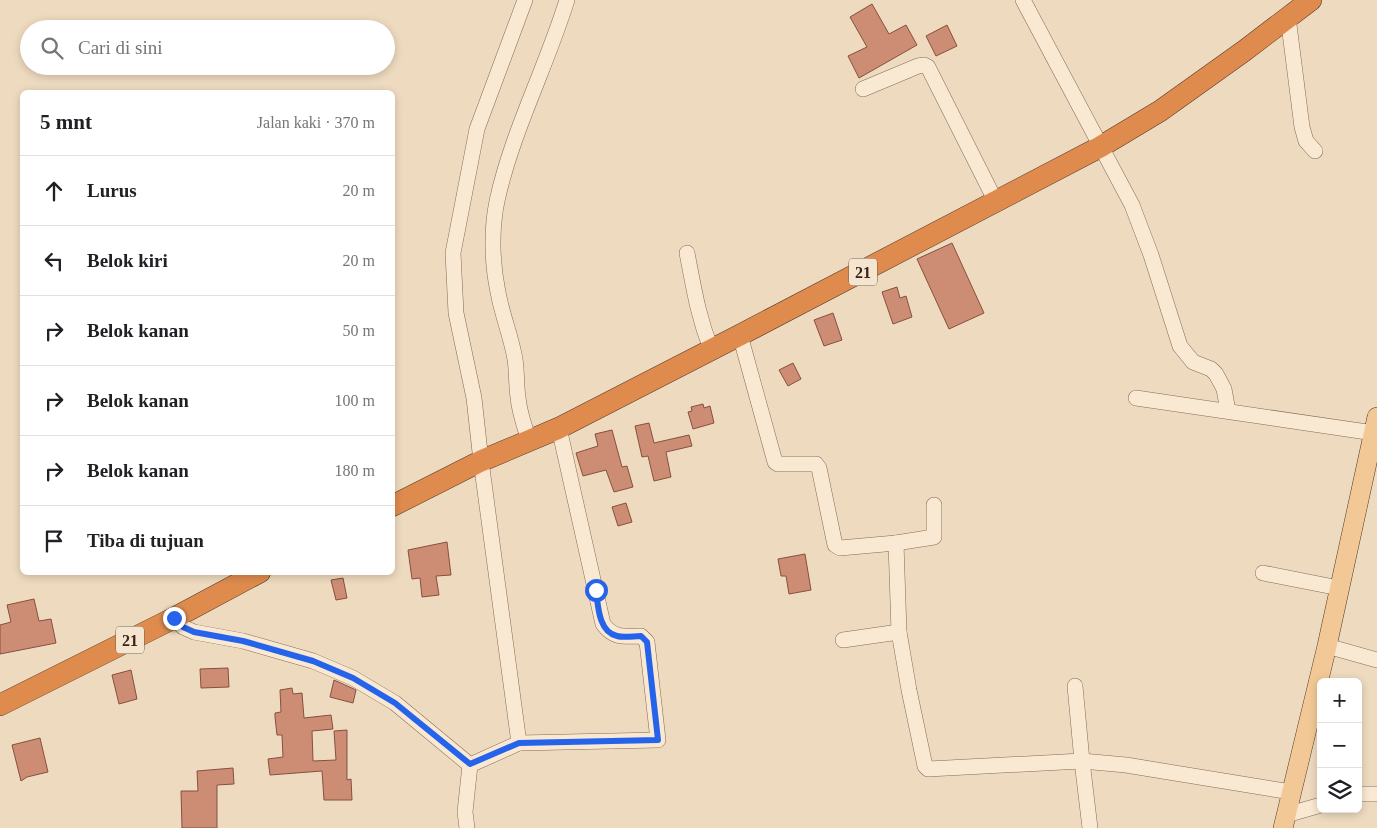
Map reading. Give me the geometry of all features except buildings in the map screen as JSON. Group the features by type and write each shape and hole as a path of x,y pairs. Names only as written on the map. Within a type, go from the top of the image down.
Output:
{"highway":[{"name":"21","path":"395,504 481,461 559,428 740,336 1100,147 1160,111 1311,0"},
{"name":"21","path":"0,705 174,618 233,579 248,575"}],"main road":[{"path":"1284,822 1327,646 1375,425"}],"street":[{"path":"519,743 474,398 456,313 453,253 477,129 525,0"},
{"path":"529,441 518,396 515,359 498,293 494,268 494,229 497,202 516,134 538,82 567,0"},
{"path":"1023,0 1132,205 1151,255 1180,346 1193,362 1211,369 1216,374 1224,389 1228,411"},
{"path":"1288,17 1302,127 1306,141 1315,152"},
{"path":"863,89 918,66 924,65 928,67 996,202"},
{"path":"687,253 698,313 712,350"},
{"path":"740,336 774,462 778,464 816,464 819,468 835,546 840,548 896,543 934,537 934,505"},
{"path":"1136,398 1228,411 1375,425"},
{"path":"470,764 519,743 658,740 647,642 641,636 616,636 609,632 603,624 559,428"},
{"path":"896,543 899,632 908,690 925,766 928,769 1082,761 1126,764 1290,792"},
{"path":"1263,573 1339,588"},
{"path":"174,618 183,627 194,632 243,641 313,661 353,678 395,703 470,764"},
{"path":"843,640 899,632"},
{"path":"1327,646 1377,660"},
{"path":"1075,686 1090,828"},
{"path":"467,828 466,812 470,764"},
{"path":"1362,794 1377,794"},
{"path":"1284,822 1317,806"}],"route":[{"path":"174,618 183,627 194,632 243,641 313,661 353,678 395,703 470,764 519,743 658,740 647,642 641,636 616,636 609,632 603,624 600,615 596,590"}]}
